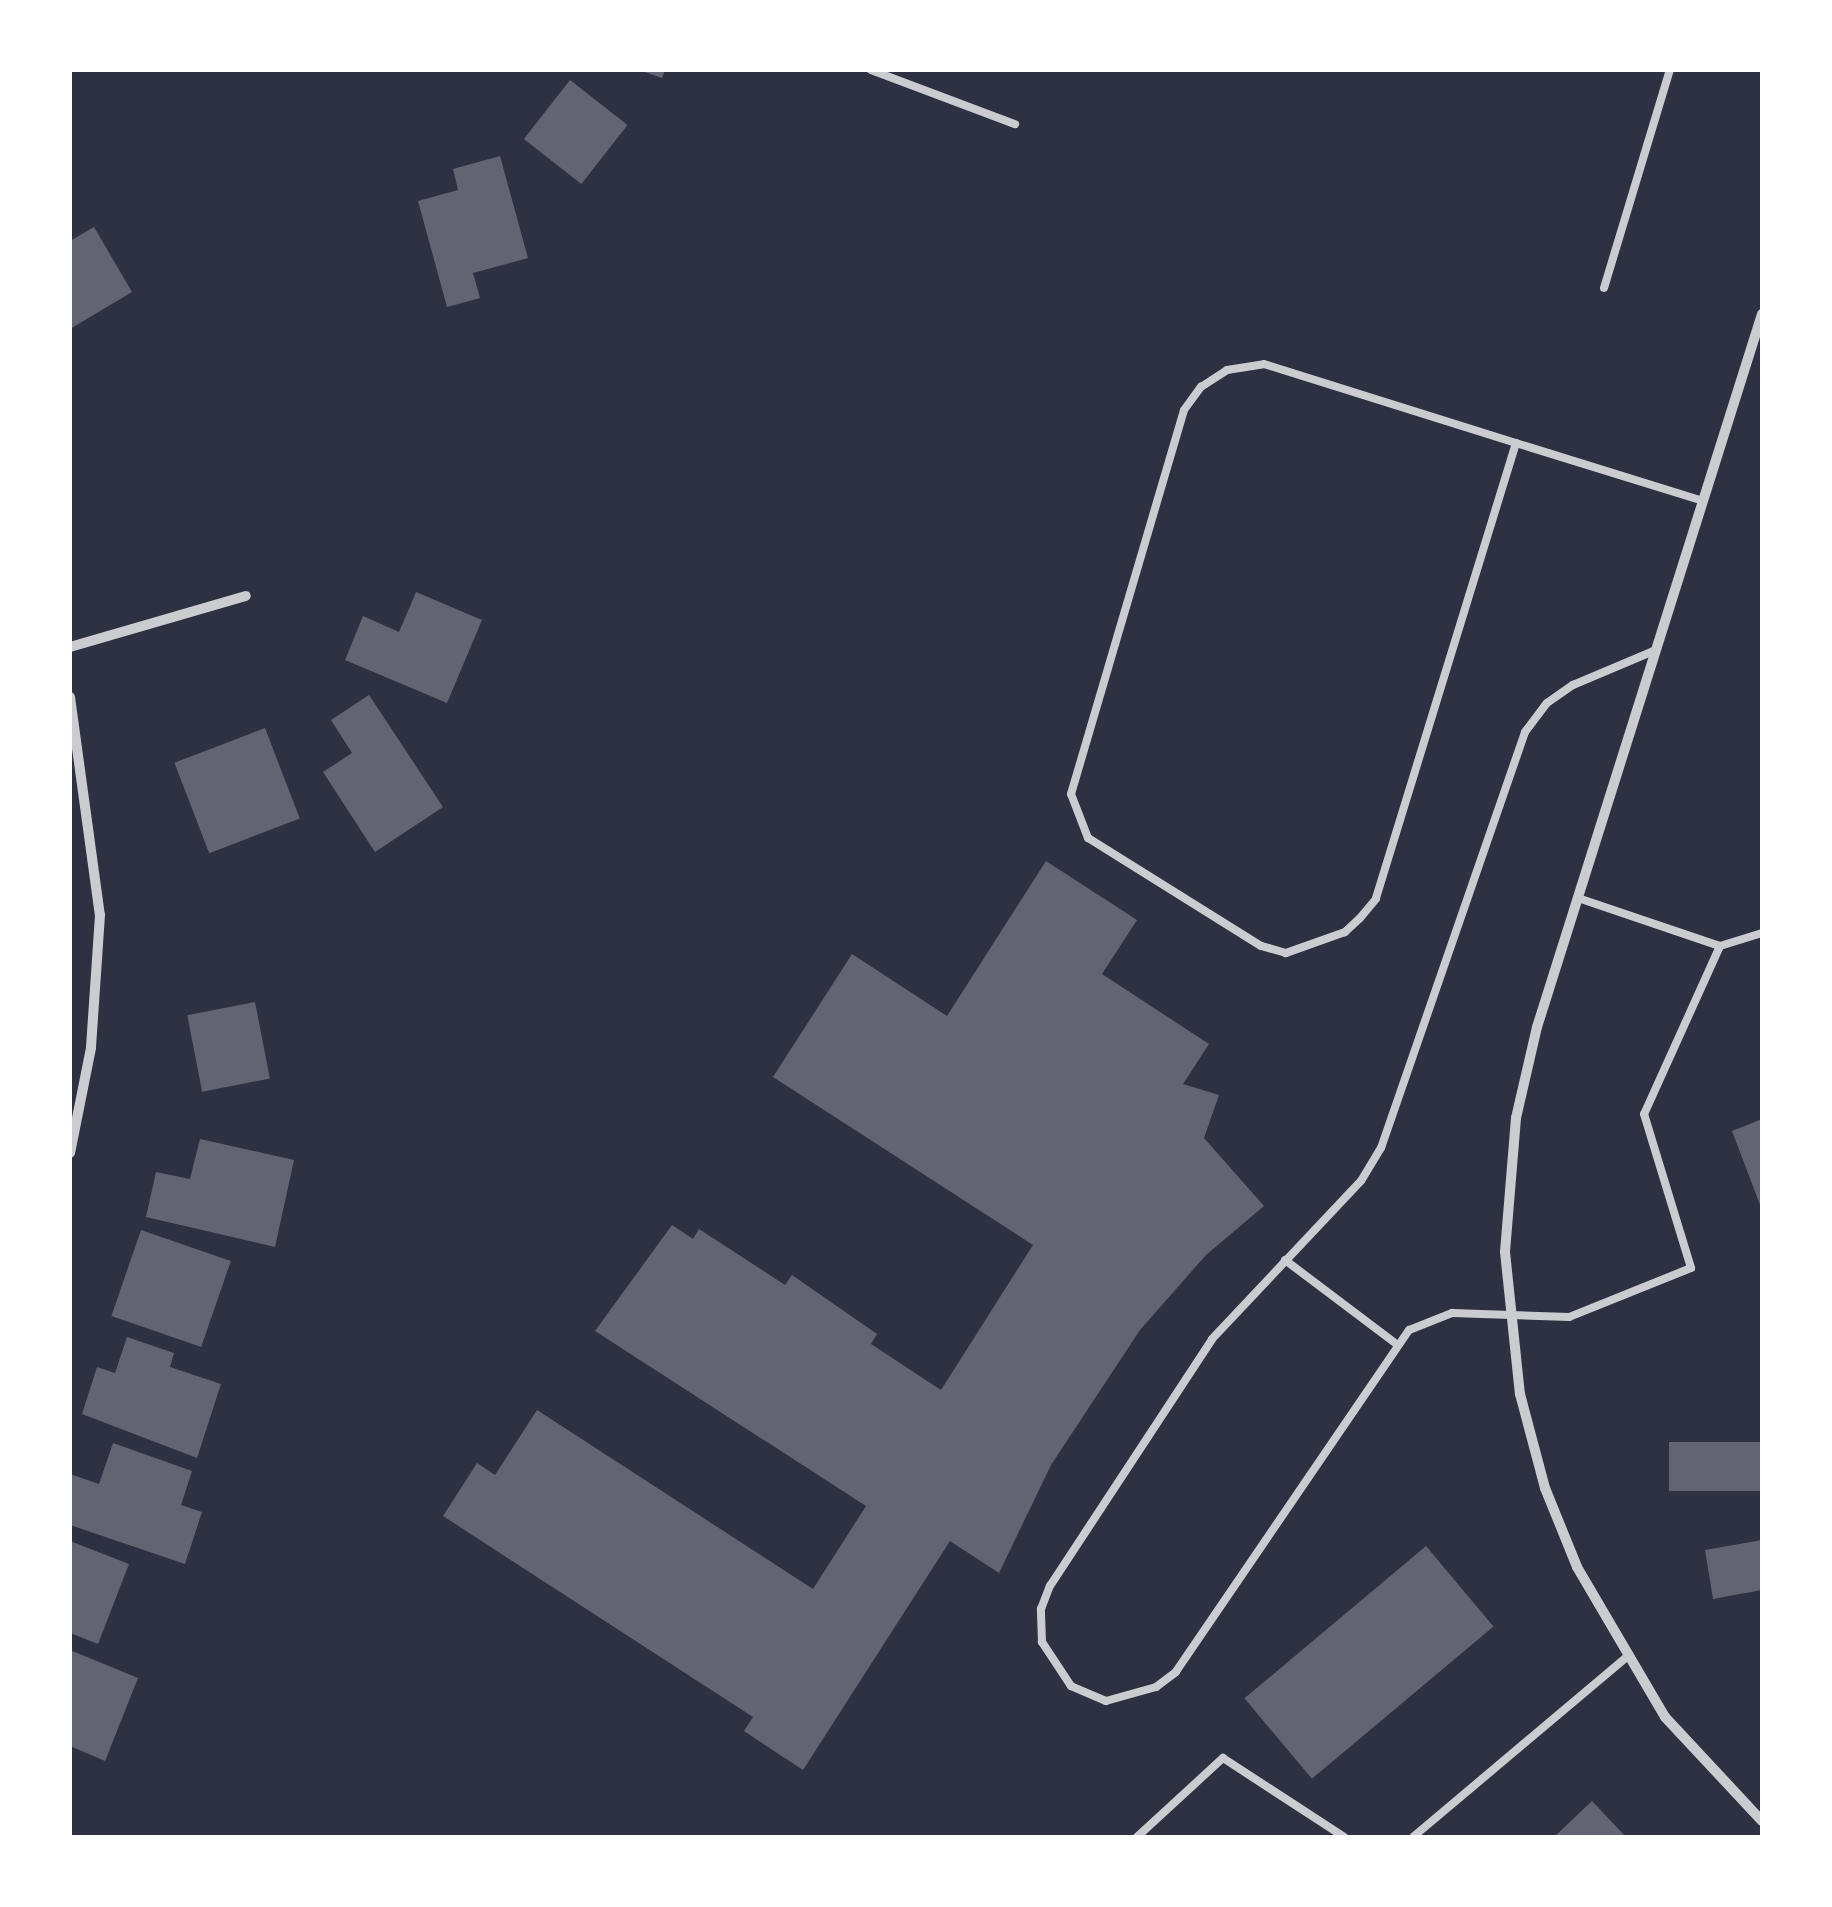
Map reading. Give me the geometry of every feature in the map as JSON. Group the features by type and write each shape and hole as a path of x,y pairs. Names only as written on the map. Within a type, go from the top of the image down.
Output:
{"street":[{"path":"1762,314 1578,898 1516,1118 1506,1206 1510,1316 1520,1394 1545,1488 1576,1566 1665,1717 1762,1821"},
{"path":"70,647 246,596"},
{"path":"70,697 100,915 91,1048 70,1153"}],"lane":[{"path":"872,70 1014,124"},
{"path":"1604,288 1670,70"},
{"path":"1516,442 1376,899 1352,925 1286,953 1262,946 1088,838 1071,794 1184,410 1202,386 1227,370 1264,364 1516,442 1703,501"},
{"path":"1656,650 1573,685 1547,703 1526,732 1380,1148 1360,1181 1212,1339 1050,1586 1041,1609 1042,1642 1071,1686 1106,1700 1156,1686 1176,1672 1409,1330 1452,1314 1568,1318 1691,1268 1644,1114 1720,946"},
{"path":"1578,898 1720,946 1762,933"},
{"path":"1285,1260 1398,1344"},
{"path":"1413,1837 1628,1657"},
{"path":"1138,1837 1223,1758 1344,1837"}],"building":[{"path":"639,70 665,70 662,78"},
{"path":"570,80 628,125 581,184 524,139"},
{"path":"500,156 528,258 473,273 480,298 447,307 418,201 458,190 453,169"},
{"path":"94,227 132,292 70,329 70,241"},
{"path":"416,592 482,620 447,703 345,660 363,616 399,632"},
{"path":"369,695 443,807 375,852 323,772 352,753 331,720"},
{"path":"265,728 300,819 209,853 174,763"},
{"path":"1046,861 1137,920 1102,974 1209,1044 1183,1084 1219,1095 1204,1138 1264,1206 1206,1255 1140,1330 1051,1465 999,1573 950,1541 803,1770 744,1731 753,1717 443,1516 477,1463 495,1475 537,1410 813,1589 866,1506 595,1331 672,1225 693,1239 699,1229 785,1285 792,1275 877,1334 871,1344 941,1390 1033,1245 773,1077 852,954 947,1016"},
{"path":"255,1002 270,1079 202,1092 187,1015"},
{"path":"1762,1119 1762,1210 1732,1131"},
{"path":"200,1139 294,1160 275,1247 146,1217 156,1172 190,1179"},
{"path":"141,1230 231,1261 201,1347 111,1316"},
{"path":"127,1337 174,1353 170,1367 221,1384 197,1458 82,1414 97,1367 115,1373"},
{"path":"1669,1442 1762,1442 1762,1491 1669,1491"},
{"path":"113,1443 192,1471 181,1505 202,1512 185,1564 70,1525 70,1474 99,1484"},
{"path":"1762,1540 1762,1590 1713,1599 1705,1550"},
{"path":"70,1541 129,1564 98,1644 70,1633"},
{"path":"1426,1546 1493,1626 1312,1779 1244,1698"},
{"path":"70,1650 138,1678 105,1761 70,1746"},
{"path":"1592,1801 1626,1837 1554,1837"}]}
